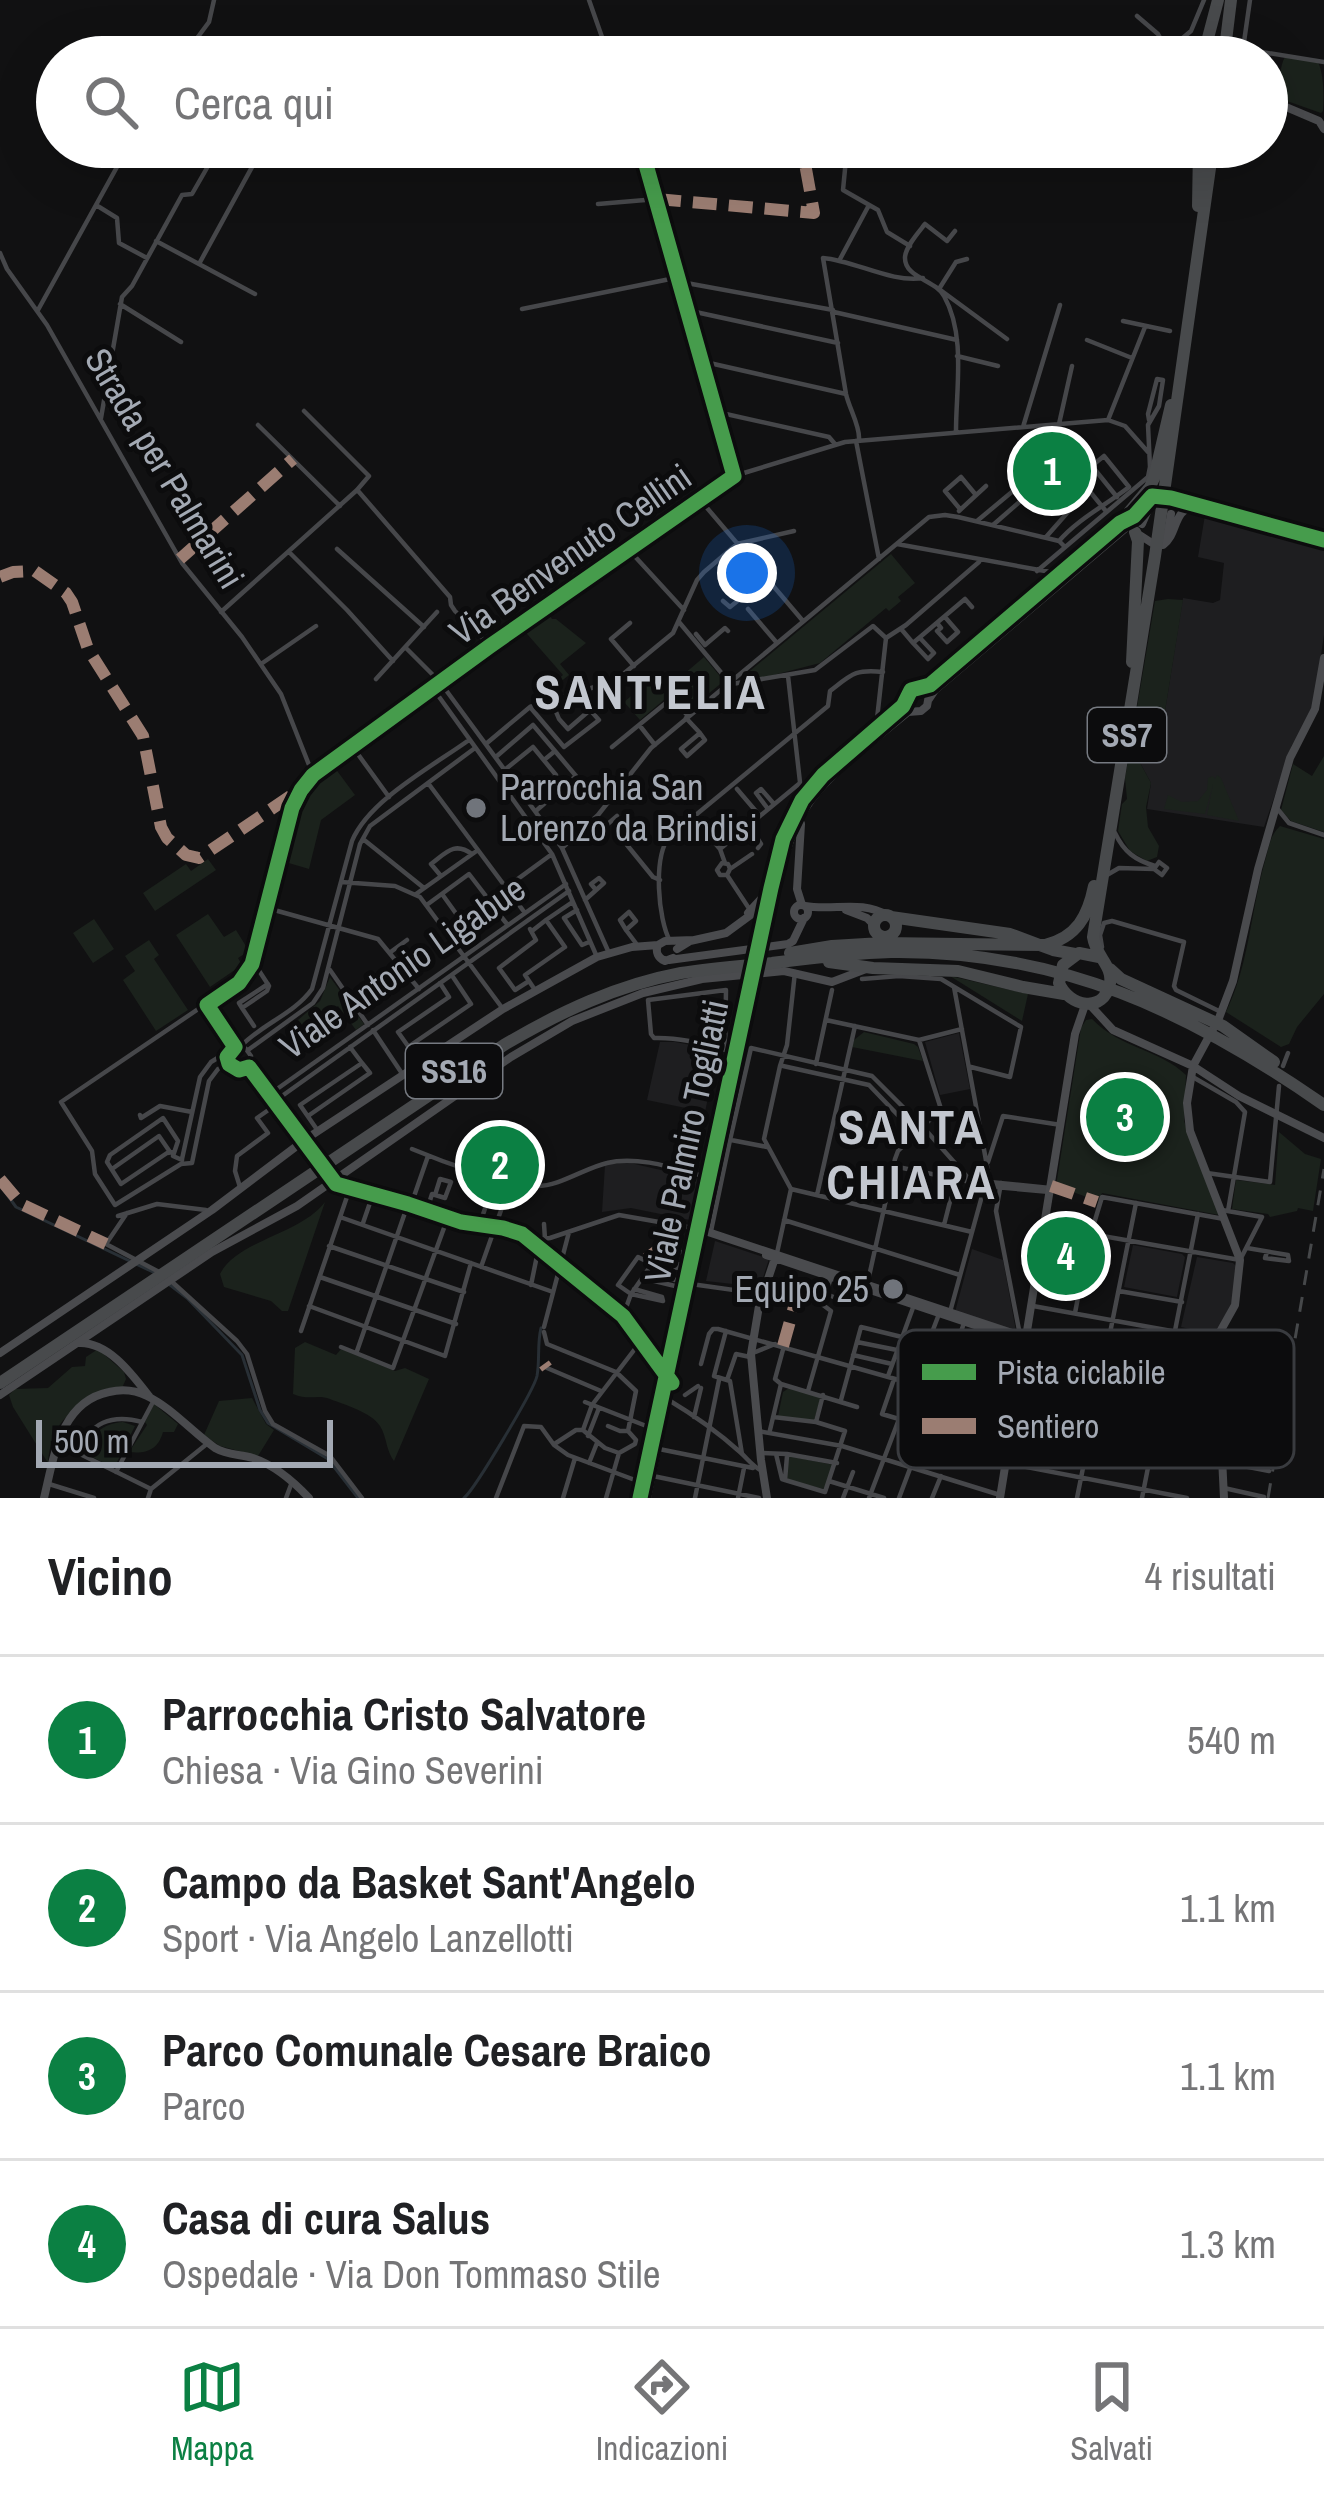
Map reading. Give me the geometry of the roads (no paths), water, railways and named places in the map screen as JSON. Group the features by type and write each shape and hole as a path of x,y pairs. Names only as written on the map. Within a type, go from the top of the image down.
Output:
{"highway":[{"path":"1224,36 1227,0"},
{"path":"1212,36 1227,0"},
{"path":"1227,0 1232,36"},
{"name":"SS7","path":"1164,476 1206,168"},
{"name":"SS7","path":"1097,914 1208,168"},
{"path":"1132,664 1138,541 1132,522 1154,478 1172,404"},
{"name":"SS7","path":"1077,954 1089,935 1152,556"},
{"path":"815,948 943,942 1033,958 1070,935 1083,920 1096,875"},
{"path":"1094,1000 1110,982 1094,942 1097,914"},
{"path":"777,959 865,938 886,924 914,922 1010,934 1105,963 1121,980 1214,1029"},
{"path":"886,924 902,938 922,942"},
{"path":"943,942 1012,957"},
{"name":"SS16","path":"777,959 891,947 1033,958 1214,1029 1324,1102"},
{"path":"1052,947 1063,965"},
{"name":"SS16","path":"0,1380 156,1280 500,1040 573,1000 647,975 698,965 892,952 1033,958"},
{"path":"1066,996 1059,976 1063,965 1077,954"},
{"path":"777,959 958,971 1214,1029"}],"street":[{"path":"199,36 209,22 214,0"},
{"path":"589,0 601,36"},
{"path":"1186,36 1204,0"},
{"path":"1245,36 1250,0"},
{"path":"1137,16 1157,36"},
{"path":"1288,58 1324,65"},
{"path":"1288,108 1322,122"},
{"path":"37,311 116,168"},
{"path":"100,418 119,304 182,195 192,194 207,168"},
{"path":"199,264 252,168"},
{"path":"647,168 734,476"},
{"path":"846,168 843,190 882,214 887,232 910,246"},
{"path":"598,204 657,199"},
{"path":"96,205 117,218 119,243 147,258"},
{"path":"839,261 869,205"},
{"path":"955,231 947,241 925,224 905,255 905,264 911,273 1007,339"},
{"path":"156,241 255,295"},
{"name":"Strada per Palmarini","path":"0,253 175,551 261,664 290,711 313,775"},
{"path":"879,559 824,258 902,278 923,278"},
{"path":"939,289 956,262 967,260"},
{"path":"522,309 680,279 957,340"},
{"path":"939,289 957,340 956,431"},
{"path":"119,304 182,342"},
{"path":"1023,427 1060,305"},
{"path":"688,310 838,343"},
{"path":"1123,321 1170,331"},
{"path":"1108,420 1145,327"},
{"path":"1087,340 1132,358"},
{"path":"957,356 998,366"},
{"path":"703,362 846,394"},
{"path":"1059,424 1072,366"},
{"path":"1036,571 1088,516 1105,510 1148,477 1150,467 1148,452 1149,424 1148,414 1157,379 1163,380 1159,406 1149,424 1129,429"},
{"path":"220,612 369,476 304,411"},
{"path":"717,412 829,437 835,444"},
{"name":"Via Benvenuto Cellini","path":"313,775 734,476 835,444 1108,420 1129,429 1148,452"},
{"path":"258,425 340,506"},
{"path":"1055,496 1104,456 1130,487 1105,510"},
{"path":"1092,466 1117,496"},
{"path":"959,513 945,491 961,477 976,495"},
{"path":"1078,477 1105,510"},
{"path":"959,513 986,486"},
{"path":"357,490 450,597 455,611 490,646"},
{"path":"977,521 1013,491 1055,496 1068,512 1045,538"},
{"path":"994,525 1024,499 1025,492"},
{"path":"701,500 803,621"},
{"path":"764,939 791,836 833,777 908,712 924,709 934,690 1151,503 1196,506 1324,540"},
{"path":"1132,522 1151,543 1163,545 1171,539 1176,507"},
{"path":"562,848 594,820 656,745 687,717 928,518 959,513 1061,543"},
{"path":"764,939 783,839 802,800 823,776 903,706 911,690 930,685 1061,572 1132,522"},
{"path":"487,743 530,707 614,681 634,666 674,633 700,575 737,544 794,531"},
{"path":"897,544 1061,572"},
{"path":"337,549 424,628"},
{"path":"629,550 684,610"},
{"path":"289,552 393,661"},
{"path":"738,566 747,556"},
{"path":"886,638 980,561"},
{"path":"1036,571 1041,589"},
{"path":"723,601 730,608 766,578"},
{"path":"901,629 917,640 965,599 972,608"},
{"path":"748,609 777,643"},
{"path":"376,680 437,612"},
{"path":"937,623 947,642 958,632 945,617"},
{"path":"679,622 728,684"},
{"path":"630,623 611,639 634,666"},
{"path":"261,664 316,626"},
{"path":"728,684 814,670 869,627 886,638"},
{"path":"696,634 704,645 725,628 728,631"},
{"path":"876,729 886,638"},
{"path":"406,648 465,714 562,848 609,953"},
{"path":"1240,1260 1186,1113 1192,1071 1214,1029 1238,963 1253,885 1269,832 1280,818 1293,749 1316,709 1324,658"},
{"path":"803,813 796,889 803,912 793,941 669,960 660,880 663,845 828,706 830,691 853,672 883,672"},
{"path":"788,676 802,800"},
{"path":"432,687 552,854 597,957"},
{"path":"922,688 929,698"},
{"path":"530,707 564,747 598,720 576,692"},
{"path":"612,747 672,698 700,733"},
{"path":"906,699 914,711"},
{"path":"551,700 556,716 568,729 590,710"},
{"path":"456,720 465,714"},
{"path":"640,724 656,745"},
{"path":"496,757 533,725 576,776 535,811"},
{"path":"288,1015 310,993 362,820 469,740"},
{"path":"352,746 389,797"},
{"path":"505,770 533,747 556,775 527,800"},
{"path":"313,775 292,808 252,964 238,983 62,1102 92,1151 95,1174 116,1205 182,1162 204,1070 318,996 361,842 376,819 475,748"},
{"path":"544,760 556,751"},
{"path":"452,752 458,760"},
{"path":"428,782 475,852 525,913"},
{"path":"720,849 800,783"},
{"path":"737,789 760,816"},
{"path":"398,790 404,799"},
{"path":"1097,914 1111,871 1155,868 1138,861 1121,845 1114,815"},
{"path":"594,820 602,829 617,816"},
{"path":"692,817 720,849 750,910"},
{"path":"1280,818 1324,835"},
{"path":"727,869 737,867 760,844 749,825"},
{"path":"352,841 361,842 424,888"},
{"path":"627,845 660,880"},
{"path":"440,876 430,864 456,847 475,852"},
{"path":"416,894 475,852"},
{"path":"427,905 469,874 489,900 552,854"},
{"path":"341,882 395,886 416,894 503,1009"},
{"name":"Viale Antonio Ligabue","path":"274,1100 370,1028 452,975 508,925 567,887"},
{"name":"Viale Antonio Ligabue","path":"274,1100 419,989 525,923 567,887"},
{"path":"741,921 771,888"},
{"path":"585,900 596,890"},
{"path":"442,894 470,933 498,913 508,925"},
{"path":"532,932 573,901"},
{"path":"803,912 857,906 877,910 886,924"},
{"path":"267,908 378,939 419,989"},
{"path":"577,910 564,918 582,945 590,942"},
{"path":"525,923 536,940 499,968 515,990 609,953 638,946 667,947 726,932 756,911 765,917"},
{"path":"532,986 525,975 565,947 546,920"},
{"path":"1105,963 1100,943 1103,923 1112,921 1184,942 1173,981 1176,990 1214,1029"},
{"path":"626,930 638,946"},
{"name":"Viale Palmiro Togliatti","path":"665,1398 764,939"},
{"path":"390,952 406,940"},
{"path":"325,947 334,949"},
{"path":"667,947 687,959"},
{"path":"252,964 268,984 238,1003 254,1026"},
{"path":"842,964 842,979"},
{"path":"170,1270 296,1206 329,1178 511,1057 594,1011 687,982 795,972 832,982 873,968"},
{"path":"329,969 403,1075"},
{"path":"795,972 790,1029 764,1139 789,1185 972,1232"},
{"path":"408,1047 471,1004 452,975"},
{"path":"862,979 941,979 1021,1027 1010,1077 970,1067"},
{"path":"420,1063 398,1032 449,997 440,983"},
{"path":"950,1312 987,1167 954,985"},
{"path":"0,1353 532,986"},
{"path":"817,1064 832,990"},
{"path":"725,1050 727,991 648,1000 654,1038 673,1037 725,1050 739,1053"},
{"path":"1066,996 1078,1026"},
{"path":"1094,1000 1103,1021"},
{"path":"1026,1330 1078,1026 1094,1000"},
{"path":"207,1005 251,1056 249,1067 329,1178 539,1242 623,1316 669,1380"},
{"path":"1078,1026 1089,1014 1324,1138"},
{"path":"826,1020 919,1040 962,1029"},
{"path":"817,1195 855,1026"},
{"path":"826,1294 849,1303 861,1299 898,1151 941,1109 919,1040"},
{"path":"308,1116 370,1073 350,1046"},
{"name":"Viale Palmiro Togliatti","path":"689,1283 751,1048 783,1057"},
{"name":"Viale Palmiro Togliatti","path":"728,1140 739,1053"},
{"path":"1283,1066 1288,1053"},
{"path":"229,1054 229,1064"},
{"path":"783,1057 872,1076 970,1180"},
{"path":"318,1131 300,1105 362,1063"},
{"path":"229,1064 239,1070 249,1067"},
{"path":"112,1169 159,1136 173,1156 192,1163 212,1076 229,1064"},
{"path":"780,1066 869,1085 916,1134"},
{"path":"1192,1071 1243,1109 1224,1213"},
{"path":"1207,1173 1270,1182 1279,1086"},
{"path":"240,1187 237,1156 268,1133 257,1118 274,1100"},
{"path":"140,1115 160,1106 201,1121"},
{"path":"987,1167 1003,1116 1061,1125"},
{"path":"163,1118 178,1141 172,1152 121,1184 107,1162 110,1155 163,1118"},
{"path":"728,1140 766,1147"},
{"path":"412,1149 496,1177 541,1186 626,1160 712,1178"},
{"path":"356,1353 428,1156"},
{"name":"Viale Palmiro Togliatti","path":"715,1195 712,1178 721,1166"},
{"path":"893,1166 986,1184 1050,1190"},
{"path":"480,1225 496,1177"},
{"path":"944,1225 956,1178"},
{"path":"481,1267 512,1181"},
{"path":"652,1476 763,1498 759,1463 763,1432 751,1356 789,1185"},
{"path":"1000,1185 996,1211 1022,1330"},
{"path":"301,1331 350,1188"},
{"path":"363,1224 373,1194"},
{"path":"427,1210 435,1195"},
{"path":"1075,1313 1102,1197 1198,1214 1262,1217 1240,1260 1234,1305 1221,1330"},
{"path":"1110,1330 1136,1203"},
{"path":"118,1216 157,1204 212,1210"},
{"path":"980,1206 996,1211"},
{"path":"127,1213 106,1244 179,1286 237,1341 247,1354 270,1421 330,1456 362,1498"},
{"path":"1176,1330 1198,1214"},
{"path":"539,1242 619,1215 680,1224 992,1330"},
{"path":"340,1217 553,1292"},
{"path":"341,1347 393,1368 448,1217"},
{"path":"784,1220 960,1275"},
{"path":"531,1286 544,1224"},
{"path":"623,1316 633,1292 680,1224"},
{"path":"569,1232 544,1329 547,1345 616,1372 636,1391 628,1431 635,1444 619,1453 606,1498"},
{"path":"1091,1234 1240,1260"},
{"path":"329,1246 464,1292"},
{"path":"664,1248 693,1255"},
{"path":"1246,1248 1267,1252"},
{"path":"633,1292 618,1285 637,1257 654,1261"},
{"path":"309,1306 446,1356 471,1263"},
{"path":"818,1302 832,1275"},
{"path":"320,1277 456,1324"},
{"path":"97,1343 101,1327 156,1280"},
{"path":"689,1283 818,1302 831,1311 808,1391"},
{"path":"867,1287 1001,1330"},
{"path":"1119,1291 1181,1302"},
{"path":"905,1330 914,1305"},
{"path":"1032,1306 1170,1330"},
{"path":"933,1330 938,1314"},
{"path":"962,1330 964,1323"},
{"path":"841,1400 861,1328 898,1336"},
{"path":"701,1364 712,1330 726,1331 898,1379"},
{"path":"726,1331 723,1379 743,1455"},
{"path":"589,1463 593,1456 592,1405 641,1341"},
{"path":"857,1342 898,1358"},
{"path":"0,1395 77,1343 97,1343 131,1383 208,1443 223,1453 257,1460 292,1481 309,1498"},
{"path":"695,1498 723,1379 736,1354 751,1356 772,1344"},
{"path":"784,1346 775,1379 857,1407"},
{"path":"870,1496 898,1419 883,1414 898,1348"},
{"path":"853,1355 895,1357"},
{"path":"547,1368 601,1391"},
{"path":"862,1383 866,1370"},
{"path":"44,1498 60,1436 71,1414 95,1396 131,1383"},
{"path":"763,1432 773,1417 782,1384"},
{"path":"685,1395 700,1387 694,1417"},
{"path":"816,1422 823,1395"},
{"path":"665,1398 759,1463"},
{"path":"646,1498 643,1483 665,1398"},
{"path":"646,1498 665,1398"},
{"path":"116,1472 152,1399"},
{"path":"592,1405 654,1430"},
{"path":"142,1422 125,1417 99,1425 83,1444 82,1457 154,1487"},
{"path":"773,1417 841,1427 845,1432 825,1492 782,1479 776,1454"},
{"path":"496,1498 521,1429 535,1425 575,1458 643,1483"},
{"path":"608,1426 628,1431"},
{"path":"554,1445 576,1430 619,1453"},
{"path":"763,1432 898,1462"},
{"path":"152,1498 154,1487 208,1443"},
{"path":"658,1449 745,1468 776,1454 837,1463"},
{"path":"785,1480 788,1454"},
{"path":"563,1498 575,1458"},
{"path":"739,1496 745,1468"},
{"path":"899,1498 910,1468"},
{"path":"918,1468 1000,1497"},
{"path":"1033,1468 1187,1498"},
{"path":"1077,1498 1084,1468"},
{"path":"1142,1498 1148,1468"},
{"path":"1254,1468 1269,1471"},
{"path":"843,1498 853,1472"},
{"path":"932,1498 941,1475"},
{"path":"286,1498 292,1481"},
{"path":"830,1481 884,1498"},
{"path":"47,1484 91,1497"},
{"path":"1224,1493 1264,1497"}],"waterway":[{"path":"0,1185 16,1207 153,1272"},
{"path":"170,1285 242,1355 268,1423 328,1459 358,1498"},
{"path":"464,1498 533,1385 541,1328"}],"railway":[{"path":"1294,1345 1324,1169"},
{"path":"1268,1498 1273,1468"}],"place":[{"name":"Parrocchia Cristo Salvatore","path":"1052,471"},
{"name":"Parrocchia San Lorenzo da Brindisi","path":"476,808"},
{"name":"Parco Comunale Cesare Braico","path":"1125,1117"},
{"name":"Campo da Basket Sant'Angelo","path":"500,1165"},
{"name":"Casa di cura Salus","path":"1066,1256"},
{"name":"Equipo 25","path":"893,1289"}],"district":[{"name":"SANT'ELIA","path":"651,691"},
{"name":"SANTA CHIARA","path":"912,1154"}]}
